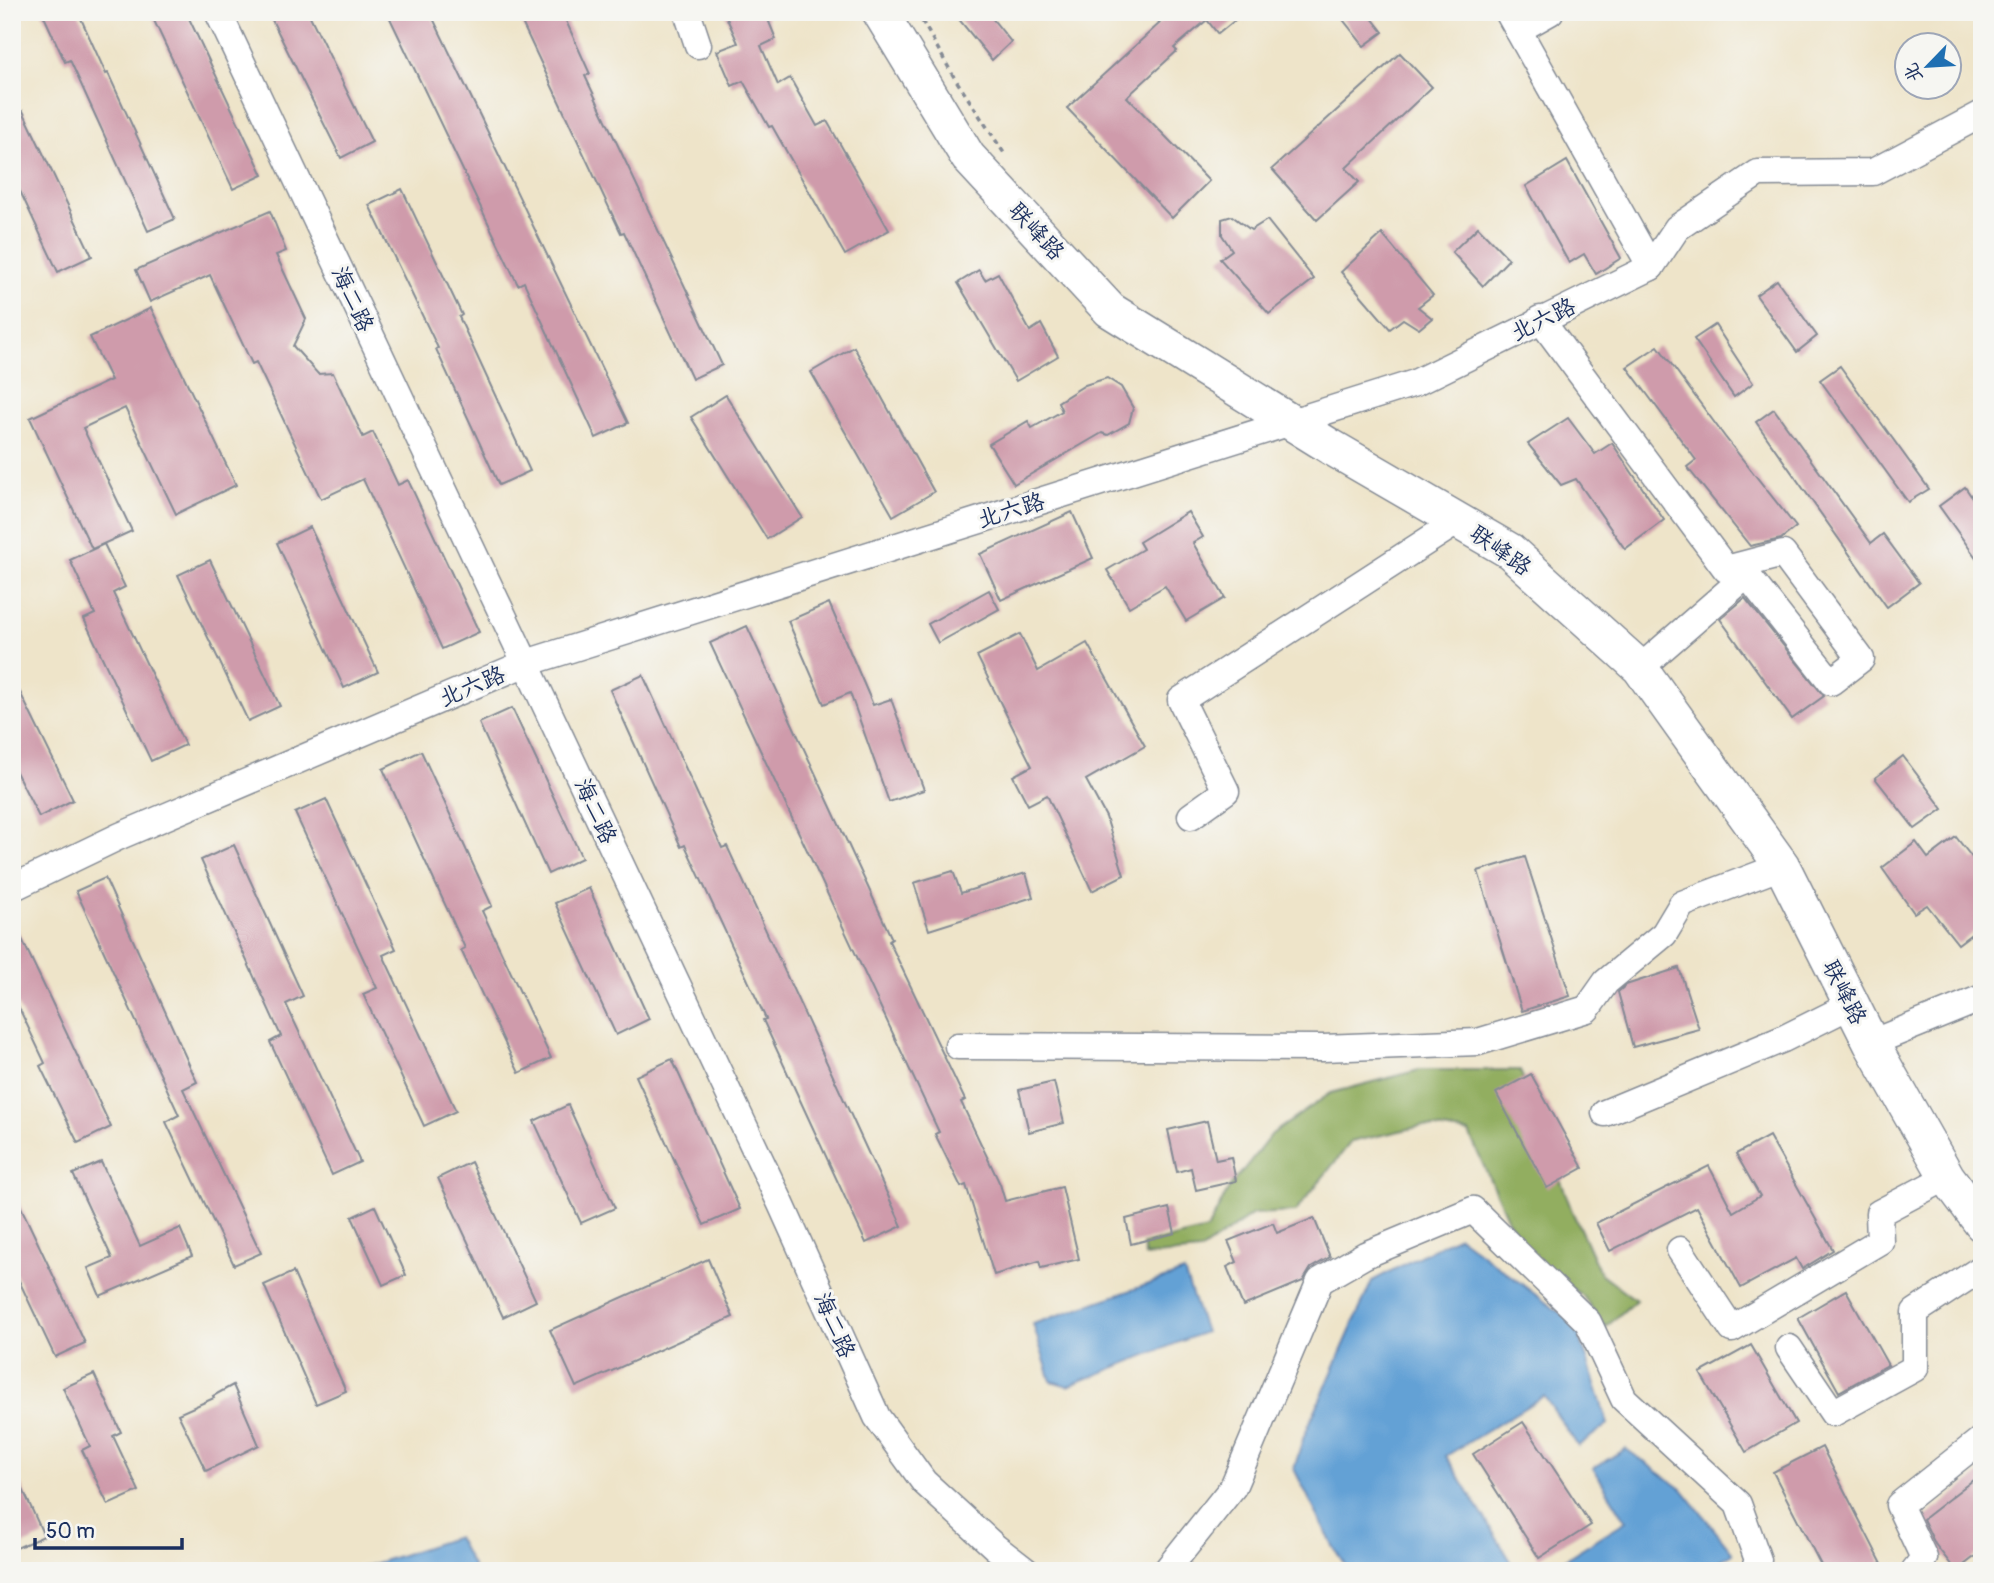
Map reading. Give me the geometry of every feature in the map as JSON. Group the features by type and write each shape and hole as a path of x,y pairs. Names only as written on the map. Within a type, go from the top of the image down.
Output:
{"main road":[{"name":"联峰路","path":"880,12 968,156 1110,310 1291,422 1510,551 1640,668 1782,866 1871,1043 1947,1177 1982,1224"}],"street":[{"name":"海二路","path":"218,12 781,1204 877,1417 924,1482 995,1547 1026,1571"},
{"path":"687,12 698,45"},
{"path":"1550,12 1513,21 1651,267 1677,228 1758,173 1873,172 1982,114"},
{"name":"北六路","path":"12,888 120,835 526,663 1415,383 1540,319 1651,267"},
{"path":"1540,319 1726,569 1783,554 1861,659 1830,682 1746,575 1640,668"},
{"path":"1191,816 1226,791 1181,700 1458,521"},
{"path":"958,1046 1323,1048 1478,1042 1587,1009 1606,982 1664,934 1682,904 1782,866"},
{"path":"1871,1043 1982,998"},
{"path":"1605,1112 1783,1039 1851,1005"},
{"path":"1679,1250 1732,1329 1880,1241 1879,1213 1947,1177"},
{"path":"1166,1571 1233,1487 1320,1281 1366,1255 1473,1210 1588,1322 1624,1399 1738,1504 1758,1560 1754,1571"},
{"path":"1789,1348 1833,1413 1915,1368 1915,1312 1982,1268"},
{"path":"1914,1571 1924,1558 1899,1505 1982,1439"}],"path":[{"path":"917,12 954,77 1011,163"}],"green space":[{"path":"1419,1070 1520,1070 1572,1211 1600,1273 1636,1300 1606,1327 1582,1295 1541,1268 1508,1220 1469,1133 1422,1126 1351,1142 1295,1212 1253,1214 1200,1251 1145,1256 1143,1245 1207,1230 1229,1188 1272,1134 1331,1093"}],"water":[{"path":"1458,1236 1576,1325 1608,1424 1578,1446 1544,1396 1446,1456 1517,1571 1349,1571 1334,1548 1294,1469 1304,1436 1372,1281"},
{"path":"1184,1272 1205,1332 1068,1386 1051,1381 1033,1324"},
{"path":"1626,1449 1682,1489 1733,1553 1702,1571 1546,1571 1626,1521 1593,1468"},
{"path":"457,1537 475,1571 352,1571"}],"building":[{"path":"42,12 78,12 175,219 148,231 70,60 65,62"},
{"path":"150,12 186,12 263,175 233,189"},
{"path":"268,12 308,12 372,142 341,158"},
{"path":"387,12 430,12 628,423 596,438 524,282 518,285"},
{"path":"517,12 562,12 590,74 585,76 722,365 692,379"},
{"path":"724,12 765,12 776,39 761,46 778,85 790,78 817,126 827,121 889,230 845,255 772,126 769,127 743,81 732,86 717,51 738,43"},
{"path":"953,12 987,12 1011,42 992,60"},
{"path":"1150,12 1245,12 1218,34 1207,20 1174,48 1177,51 1127,97 1209,181 1172,218 1067,108 1160,23"},
{"path":"1337,12 1367,12 1383,32 1364,46"},
{"path":"1400,53 1432,87 1346,168 1359,182 1317,220 1272,169"},
{"path":"23,111 92,256 58,272 12,174 12,117"},
{"path":"1567,161 1621,258 1596,274 1584,254 1569,263 1526,186"},
{"path":"402,189 462,315 459,317 530,471 499,485 436,349 438,348 369,205"},
{"path":"270,211 286,251 276,255 306,319 293,346 318,374 333,373 363,437 373,432 398,485 408,480 479,632 442,649 363,479 321,499 256,362 252,364 210,275 150,302 136,270"},
{"path":"1232,216 1251,230 1267,220 1314,279 1269,314 1220,259 1232,250 1222,235 1222,219"},
{"path":"1478,227 1509,259 1483,286 1452,252"},
{"path":"1382,234 1433,295 1418,307 1432,318 1419,329 1403,319 1390,329 1341,272"},
{"path":"979,270 985,280 998,273 1030,331 1041,324 1058,356 1016,381 958,283"},
{"path":"1777,280 1817,336 1797,352 1756,295"},
{"path":"151,308 236,485 176,514 125,408 83,428 132,531 92,549 30,418 111,380 90,337"},
{"path":"1715,325 1753,383 1734,397 1694,339"},
{"path":"1658,346 1796,527 1781,539 1750,546 1687,467 1696,460 1627,367"},
{"path":"854,347 934,492 893,516 811,372"},
{"path":"1840,366 1929,489 1908,502 1820,380"},
{"path":"1107,378 1121,387 1133,408 1129,423 1108,435 1102,433 1014,484 989,444 1028,421 1032,428 1062,411 1058,402 1085,385"},
{"path":"726,395 802,517 767,539 691,417"},
{"path":"1774,409 1871,543 1883,534 1919,583 1887,607 1756,422"},
{"path":"1568,418 1595,454 1612,443 1664,520 1625,549 1576,479 1561,485 1528,444"},
{"path":"1965,487 1982,512 1982,566 1939,506"},
{"path":"1072,512 1093,558 1001,600 980,554"},
{"path":"1188,512 1203,537 1193,543 1225,598 1186,621 1165,586 1129,607 1107,570 1143,549 1139,542"},
{"path":"310,527 378,672 344,688 277,543"},
{"path":"104,544 125,587 113,593 185,745 151,761 84,619 95,614 70,560"},
{"path":"210,560 280,706 248,721 178,575"},
{"path":"989,590 999,609 938,643 928,624"},
{"path":"1745,598 1824,696 1792,719 1720,619"},
{"path":"829,603 873,705 891,699 924,790 889,802 850,693 824,704 788,621"},
{"path":"747,626 892,939 889,941 965,1100 961,1102 1000,1184 1005,1201 1062,1187 1079,1259 1041,1268 1039,1261 994,1275 966,1185 961,1187 935,1134 939,1132 710,643"},
{"path":"1020,634 1038,671 1087,643 1145,746 1086,780 1106,817 1124,875 1092,891 1047,795 1028,805 1013,776 1032,766 977,656"},
{"path":"643,675 722,848 727,846 902,1226 866,1243 763,1020 766,1019 685,845 681,847 610,690"},
{"path":"12,676 73,800 39,817 12,764"},
{"path":"512,708 582,858 548,874 479,723"},
{"path":"421,751 492,906 482,911 551,1058 519,1073 461,950 465,948 383,769"},
{"path":"1903,756 1943,809 1915,829 1875,778"},
{"path":"326,799 396,949 383,955 456,1111 424,1126 363,994 377,988 295,813"},
{"path":"1956,837 1974,860 1982,856 1982,926 1958,944 1927,905 1914,913 1882,868 1916,842 1928,858"},
{"path":"234,845 303,996 286,1004 360,1162 332,1175 270,1042 281,1036 201,860"},
{"path":"1525,857 1570,996 1522,1011 1478,871"},
{"path":"953,871 961,893 1026,873 1033,897 929,930 914,883"},
{"path":"105,878 197,1082 183,1089 261,1253 234,1265 166,1122 179,1115 76,891"},
{"path":"589,888 649,1019 616,1035 555,903"},
{"path":"12,918 111,1127 78,1143 40,1066 45,1063 12,993"},
{"path":"1679,968 1699,1029 1633,1047 1618,992 1626,985"},
{"path":"672,1059 740,1209 704,1225 636,1076"},
{"path":"1531,1074 1583,1168 1547,1188 1496,1093"},
{"path":"1054,1082 1064,1123 1029,1132 1019,1090"},
{"path":"568,1105 615,1208 581,1223 534,1121"},
{"path":"1207,1121 1216,1160 1231,1157 1236,1181 1196,1190 1191,1168 1177,1172 1168,1130"},
{"path":"1769,1136 1833,1250 1802,1269 1796,1258 1741,1288 1697,1207 1610,1251 1596,1223 1709,1166 1733,1212 1760,1196 1736,1154"},
{"path":"101,1162 140,1246 180,1228 192,1256 100,1296 88,1268 112,1258 73,1174"},
{"path":"471,1162 536,1301 503,1317 438,1178"},
{"path":"12,1188 85,1343 55,1357 12,1266"},
{"path":"375,1206 406,1275 383,1285 352,1217"},
{"path":"1169,1208 1175,1233 1131,1244 1126,1219"},
{"path":"1314,1218 1330,1257 1311,1268 1303,1281 1243,1306 1227,1267 1237,1262 1228,1241 1273,1223 1277,1233"},
{"path":"708,1259 733,1317 576,1387 550,1330"},
{"path":"293,1272 346,1391 316,1404 264,1285"},
{"path":"1846,1290 1888,1365 1839,1392 1798,1318"},
{"path":"1751,1345 1796,1423 1746,1452 1700,1373"},
{"path":"94,1374 121,1432 113,1436 139,1491 108,1505 82,1450 90,1446 63,1388"},
{"path":"233,1385 259,1445 206,1471 178,1414 214,1398 213,1396"},
{"path":"1523,1422 1591,1525 1539,1558 1473,1454"},
{"path":"1822,1447 1882,1564 1868,1571 1824,1571 1773,1472"},
{"path":"12,1465 44,1536 12,1550"},
{"path":"1982,1473 1982,1551 1956,1571 1935,1544 1923,1519"}]}
